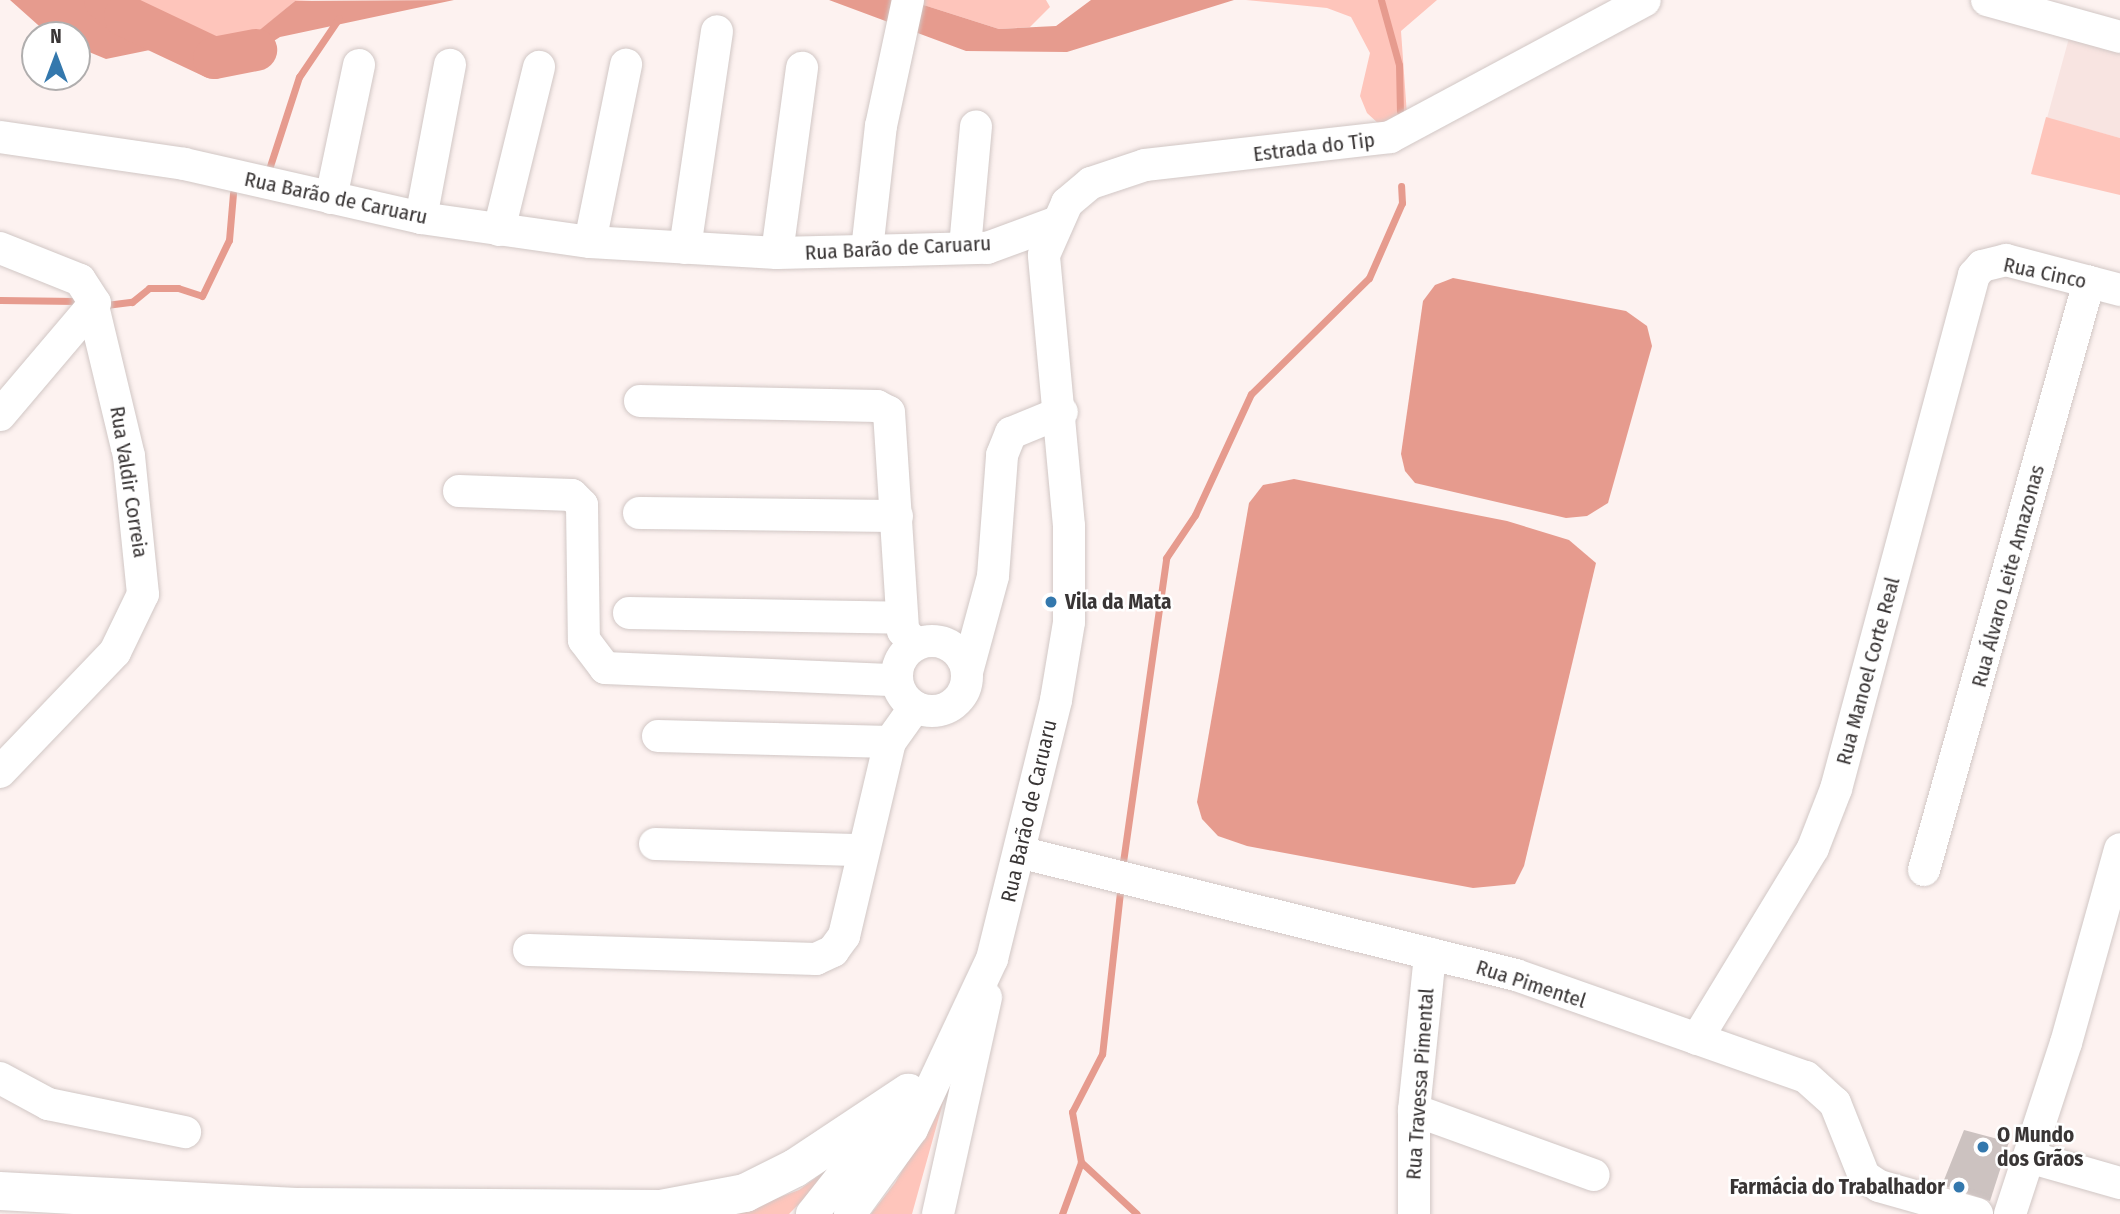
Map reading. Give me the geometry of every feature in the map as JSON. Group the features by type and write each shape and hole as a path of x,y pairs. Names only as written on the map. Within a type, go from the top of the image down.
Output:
{"highway":[{"path":"0,1191 296,1208 662,1209 745,1193 795,1168 908,1093"}],"street":[{"path":"867,250 897,43 908,0"},
{"name":"Estrada do Tip","path":"1055,223 1091,183 1116,172 1390,137 1646,0"},
{"path":"1987,0 2120,37"},
{"path":"685,248 717,31"},
{"path":"331,198 359,65"},
{"path":"421,218 450,65"},
{"path":"590,242 625,65"},
{"path":"499,230 539,67"},
{"path":"777,253 802,68"},
{"path":"976,127 976,248 1044,255"},
{"name":"Rua Barão de Caruaru","path":"0,137 106,150 421,218 590,242 777,253 976,248 1055,223"},
{"name":"Rua Barão de Caruaru","path":"938,1214 992,959 1020,852 1069,622 1062,412 1046,321 1044,255 1055,223"},
{"name":"Rua Valdir Correia","path":"0,248 80,280 94,296 94,310 129,456 143,556 143,594 115,652 0,772"},
{"name":"Rua Cinco","path":"1974,275 1982,266 2006,260 2120,290"},
{"name":"Rua Manoel Corte Real","path":"1697,1040 1813,848 1836,789 1974,275"},
{"name":"Rua Álvaro Leite Amazonas","path":"1924,870 2089,282"},
{"path":"0,415 94,310"},
{"path":"640,401 877,406 889,412 894,423 897,516 909,631 896,680 915,707"},
{"path":"915,707 947,708 963,693 993,576 1002,455 1011,433 1062,412"},
{"path":"459,491 572,495 582,505 584,640 605,668 896,680"},
{"path":"639,513 897,516"},
{"path":"629,614 909,631 949,645 967,671"},
{"path":"949,645 982,614"},
{"path":"529,950 816,959 833,951 844,936 890,742 915,707"},
{"path":"658,736 890,742"},
{"path":"655,844 863,850"},
{"path":"2010,1214 2120,849"},
{"name":"Rua Pimentel","path":"1020,852 1516,975 1697,1040 1822,1088 1835,1103 1855,1162 1879,1186 1977,1214"},
{"path":"811,1214 908,1093 1004,914"},
{"name":"Rua Travessa Pimental","path":"1414,1214 1414,1110 1430,954"},
{"name":"Rua Barão de Caruaru","path":"850,1214 912,1129 992,959"},
{"path":"0,1078 60,1107 185,1132"},
{"path":"1414,1110 1594,1175"},
{"path":"2029,1157 2120,1183"}],"shaded area":[{"path":"10,0 116,0 171,30 233,40 256,33 295,1 454,0 280,37 246,59 227,60 179,44 106,59 91,53 91,21 34,21"},
{"path":"116,0 312,0 295,1 256,34 233,40 171,30"},
{"path":"829,0 908,0 999,29 1056,26 1091,0 1234,0 1067,52 966,51"},
{"path":"908,0 1046,0 1050,7 1030,27 999,29"},
{"path":"1246,0 1437,0 1401,31 1407,115 1379,124 1367,113 1360,96 1370,53 1351,17 1327,8"},
{"path":"2069,38 2120,52 2120,138 2047,118"},
{"path":"2046,117 2120,138 2120,195 2031,174"},
{"path":"1453,278 1626,311 1647,326 1652,346 1608,503 1587,516 1566,518 1415,483 1405,471 1401,454 1423,301 1435,285"},
{"path":"1294,479 1507,521 1569,540 1596,563 1524,866 1515,884 1473,888 1247,846 1218,836 1202,819 1197,802 1249,503 1263,485"},
{"path":"944,1099 912,1214 871,1214 895,1183"},
{"path":"845,1157 789,1214 734,1214 799,1190"}],"building":[{"path":"1964,1130 2009,1142 1990,1201 1942,1185"}],"waterway":[{"path":"105,0 125,16 214,58 256,50"},
{"path":"1381,0 1399,65 1400,111"},
{"path":"270,166 299,77 339,18"},
{"path":"1123,862 1166,558 1195,515 1251,394 1369,278 1402,203 1401,186"},
{"path":"106,305 132,302 149,288 178,288 202,296 229,240 233,193"},
{"path":"0,300 76,301"},
{"path":"1120,892 1102,1054 1072,1112 1081,1162 1137,1214"},
{"path":"1062,1214 1081,1162"}],"place":[{"name":"Vila da Mata","path":"1051,602"},
{"name":"O Mundo dos Grãos","path":"1983,1147"},
{"name":"Farmácia do Trabalhador","path":"1959,1187"}]}
